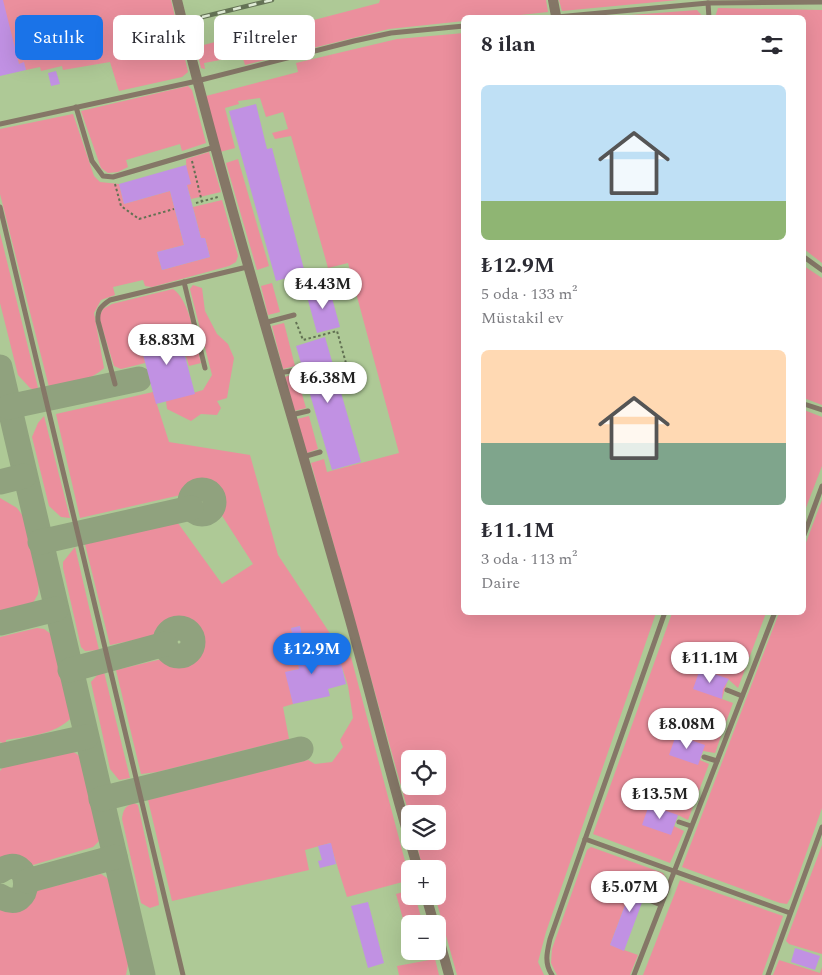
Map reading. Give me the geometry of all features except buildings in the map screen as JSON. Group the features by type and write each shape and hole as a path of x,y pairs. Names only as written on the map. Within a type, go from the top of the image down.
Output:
{"street":[{"path":"177,0 228,195 350,622 390,777 415,860"},
{"path":"553,0 553,15"},
{"path":"445,960 449,975"}],"lane":[{"path":"575,15 708,3 822,2"},
{"path":"708,3 709,15"},
{"path":"0,124 197,81 391,33 461,26"},
{"path":"76,107 96,169 103,176 113,177 215,147"},
{"path":"0,207 183,975"},
{"path":"806,258 822,270"},
{"path":"115,384 98,321 98,313 101,306 110,300 248,267"},
{"path":"184,282 205,368"},
{"path":"264,323 294,315"},
{"path":"278,374 296,370"},
{"path":"806,405 822,410"},
{"path":"290,415 308,411"},
{"path":"303,458 320,452"},
{"path":"806,530 822,486"},
{"path":"552,975 547,968 546,953 664,615"},
{"path":"634,975 774,615"},
{"path":"727,690 742,696"},
{"path":"704,757 717,761"},
{"path":"679,822 691,826"},
{"path":"768,975 822,827"},
{"path":"585,839 790,913"},
{"path":"649,900 661,905"}],"path":[{"path":"190,154 202,202"},
{"path":"113,177 121,206 139,219 174,209"},
{"path":"196,203 228,195"},
{"path":"294,315 303,340 336,331 350,374 353,375"}],"shaded area":[{"path":"0,0 822,0 822,975 0,975"},
{"path":"0,0 171,0 175,15 113,15 113,60 185,60 188,72 182,77 119,91 110,62 63,70 62,66 41,71 40,67 26,70 24,63 19,64 18,60 103,60 103,15 15,15 15,51"},
{"path":"380,0 546,0 548,12 519,15 461,15 461,21 389,29 315,48 315,20 379,3"},
{"path":"559,0 678,0 562,11"},
{"path":"718,8 822,10 822,263 806,251 806,15 716,15"},
{"path":"697,10 701,15 631,15"},
{"path":"461,33 461,615 655,615 546,932 538,962 544,975 457,975 446,936 446,915 440,915 438,905 446,905 446,860 421,860 418,850 446,850 446,805 406,805 404,795 446,795 446,750 401,750 401,786 311,463 324,459 327,472 399,453 348,263 328,268 291,136 275,139 272,133 288,129 283,112 266,117 260,98 238,101 239,104 225,108 235,148 220,152 206,96 298,72 296,63 397,39"},
{"path":"214,42 214,60 220,60 204,63 205,69 201,68 199,60 204,60 204,45"},
{"path":"243,60 265,60 245,65"},
{"path":"188,86 192,90 206,143 182,151 180,144 126,160 128,167 118,172 108,173 101,168 81,111"},
{"path":"73,114 94,176 100,182 119,184 124,204 170,191 184,245 157,252 162,270 210,257 205,238 201,238 193,207 222,200 238,256 236,262 229,266 152,287 145,286 143,280 113,287 115,295 101,300 94,313 104,368 78,383 63,387 49,387 0,194 0,129"},
{"path":"209,152 221,192 191,199 187,185 186,159"},
{"path":"238,159 269,266 257,270 226,163"},
{"path":"0,233 39,392 30,388 18,375 0,303"},
{"path":"806,267 822,278 822,405 806,399"},
{"path":"272,283 280,312 268,315 261,286"},
{"path":"193,285 202,288 205,311 217,334 228,344 234,358 227,398 217,401 221,408 217,415 201,414 191,421 167,409 166,401 203,390 212,375 190,289"},
{"path":"173,289 184,302 188,312 201,363 189,366 178,329 139,339 145,363 121,369 114,366 99,317 103,309 112,304"},
{"path":"284,323 295,366 283,369 272,326"},
{"path":"296,373 306,408 294,411 285,377"},
{"path":"153,392 169,442 250,455 278,555 339,647 340,659 351,657 405,860 401,860 401,882 347,897 330,843 305,850 309,870 172,901 148,800 308,760 315,764 332,762 343,747 340,740 353,718 348,686 340,660 308,667 300,626 291,628 299,669 286,672 293,704 283,707 289,739 157,772 141,774 116,670 162,659 172,664 190,661 199,645 203,644 200,633 197,633 190,625 180,622 165,627 161,631 155,630 154,636 110,645 84,540 175,519 222,584 253,564 219,511 221,496 210,485 198,485 185,494 80,518 56,414"},
{"path":"806,411 822,417 822,466 806,508"},
{"path":"44,416 70,518 61,517 49,506 32,437 38,423"},
{"path":"309,416 318,449 307,453 297,419"},
{"path":"0,498 17,508 25,519 39,580 38,594 33,603 0,611"},
{"path":"822,500 822,808 787,904 682,867 778,615 806,615 806,543"},
{"path":"75,547 99,650 85,651 81,647 63,568 63,562"},
{"path":"671,615 765,615 738,688 728,679 722,699 733,703 715,753 703,751 700,760 709,764 688,820 678,815 674,826 684,831 670,863 593,834"},
{"path":"37,628 44,629 51,634 72,717 58,728 33,736 6,740 6,744 0,742 0,637"},
{"path":"100,672 104,672 130,778 119,780 110,769 91,682"},
{"path":"72,751 81,757 101,835 99,841 93,847 33,865 33,868 13,858 0,861 0,771 9,760 11,763"},
{"path":"134,803 138,805 158,897 159,905 150,908 141,903 122,819 125,809"},
{"path":"822,845 822,954 789,944 786,941"},
{"path":"591,847 663,873 666,878 658,900 645,896 650,881 636,876 610,945 638,955 630,975 557,975 551,963 552,949 587,850"},
{"path":"101,874 110,880 129,959 126,975 0,975 0,904 13,906 17,904 37,884 40,890"},
{"path":"680,880 783,916 762,975 643,975"},
{"path":"401,893 401,905 418,905 420,915 402,915 396,894"},
{"path":"435,960 439,975 399,975 397,966"},
{"path":"779,960 820,973 822,967 822,975 773,975"}],"taxiway":[{"path":"0,367 143,975"},
{"path":"8,407 139,379"},
{"path":"0,482 24,476"},
{"path":"202,490 211,493 214,502 211,511 202,514 193,511 190,502 193,493 202,490"},
{"path":"40,542 191,508"},
{"path":"0,623 56,609"},
{"path":"179,628 189,632 193,642 189,652 179,656 169,652 165,642 169,632 179,628"},
{"path":"70,670 165,644"},
{"path":"0,756 86,737"},
{"path":"101,799 301,749"},
{"path":"27,881 115,857"},
{"path":"0,871 11,866 19,868 24,875 26,883 24,892 19,898 11,900 0,896"}],"railway":[{"path":"204,17 272,0"}]}
